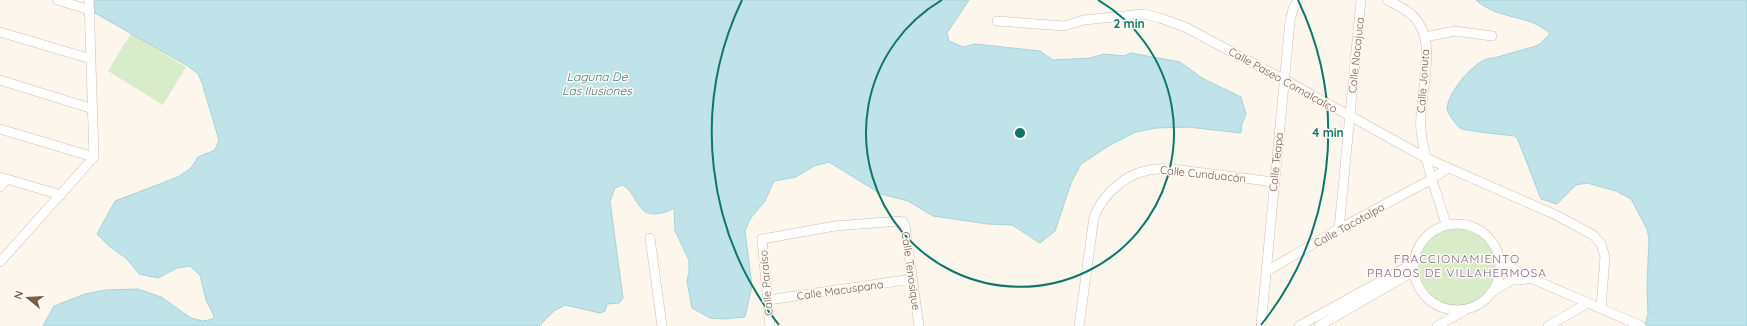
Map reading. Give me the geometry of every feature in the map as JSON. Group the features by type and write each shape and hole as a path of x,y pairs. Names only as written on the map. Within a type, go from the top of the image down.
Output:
{"street":[{"path":"0,262 94,157 94,109 90,5 57,0"},
{"name":"Calle Teapa","path":"1261,326 1290,21 1298,0"},
{"name":"Calle Nacajuca","path":"1340,229 1349,116 1361,0"},
{"name":"Calle Jonuta","path":"1387,0 1411,15 1420,25 1425,37 1427,54 1421,98 1420,121 1426,158 1446,224"},
{"name":"Calle Paseo Comalcalco","path":"997,21 1064,26 1080,20 1139,14 1152,16 1184,27 1285,80 1426,158 1556,215 1579,226 1597,238 1602,246 1605,257 1601,308"},
{"path":"1425,37 1455,31 1492,36"},
{"path":"0,32 91,59"},
{"path":"0,80 94,109"},
{"path":"0,129 94,157"},
{"name":"Calle Tacotalpa","path":"1267,271 1432,179 1448,168"},
{"name":"Calle Cunduacán","path":"1079,326 1094,217 1101,203 1118,186 1138,173 1157,169 1180,170 1274,182"},
{"path":"0,187 4,178 61,195"},
{"name":"Calle Paraíso","path":"770,326 762,240 835,226 897,222"},
{"name":"Calle Tenosique","path":"897,222 903,222 905,226 919,326"},
{"path":"1467,309 1446,309 1432,302 1419,288 1414,267 1418,250 1423,240 1431,232 1446,224 1462,223 1477,228 1492,240 1499,256 1512,269 1641,326"},
{"path":"650,238 662,326"},
{"path":"1493,291 1500,276 1499,256"},
{"path":"1299,326 1414,267"},
{"path":"1319,326 1414,267"},
{"name":"Calle Macuspana","path":"768,300 912,280"},
{"path":"1437,326 1481,303 1493,291 1512,280 1536,280"},
{"path":"1548,326 1588,303"}],"green space":[{"path":"131,33 186,67 163,105 108,71"},
{"path":"1449,224 1465,224 1474,227 1488,236 1497,250 1500,259 1500,275 1497,284 1488,298 1474,307 1465,310 1449,310 1433,303 1426,298 1421,291 1414,275 1414,259 1421,243 1426,236 1433,231"}],"water":[{"name":"Laguna De Las Ilusiones","path":"89,0 969,0 947,33 949,41 963,47 975,44 1040,51 1053,60 1090,58 1104,54 1124,56 1131,53 1180,62 1202,78 1241,97 1246,114 1242,124 1241,133 1188,127 1156,128 1136,132 1110,145 1081,164 1071,183 1055,231 1040,243 1012,225 988,224 933,216 908,201 881,194 829,162 814,166 796,177 774,181 765,201 750,219 745,231 752,286 745,317 724,319 710,318 692,308 687,281 689,260 675,231 674,208 667,212 658,214 645,212 639,206 629,190 622,185 615,188 610,201 623,298 619,303 607,304 605,311 600,313 565,305 554,311 539,326 43,326 54,306 85,294 106,290 138,289 161,297 191,318 203,321 213,319 214,316 206,300 200,275 190,266 177,268 158,278 139,274 126,258 110,247 97,234 115,201 178,177 191,168 198,157 215,150 219,140 198,74 188,66 95,13 94,6 89,2"},
{"path":"1476,0 1747,0 1747,326 1645,326 1648,313 1647,285 1649,239 1647,229 1631,199 1616,191 1587,183 1576,185 1557,204 1541,199 1518,140 1515,136 1463,129 1456,124 1450,116 1447,108 1452,93 1464,76 1487,59 1536,46 1550,34 1533,23 1494,11"}],"district":[{"name":"FRACCIONAMIENTO PRADOS DE VILLAHERMOSA","path":"1457,266"}]}
